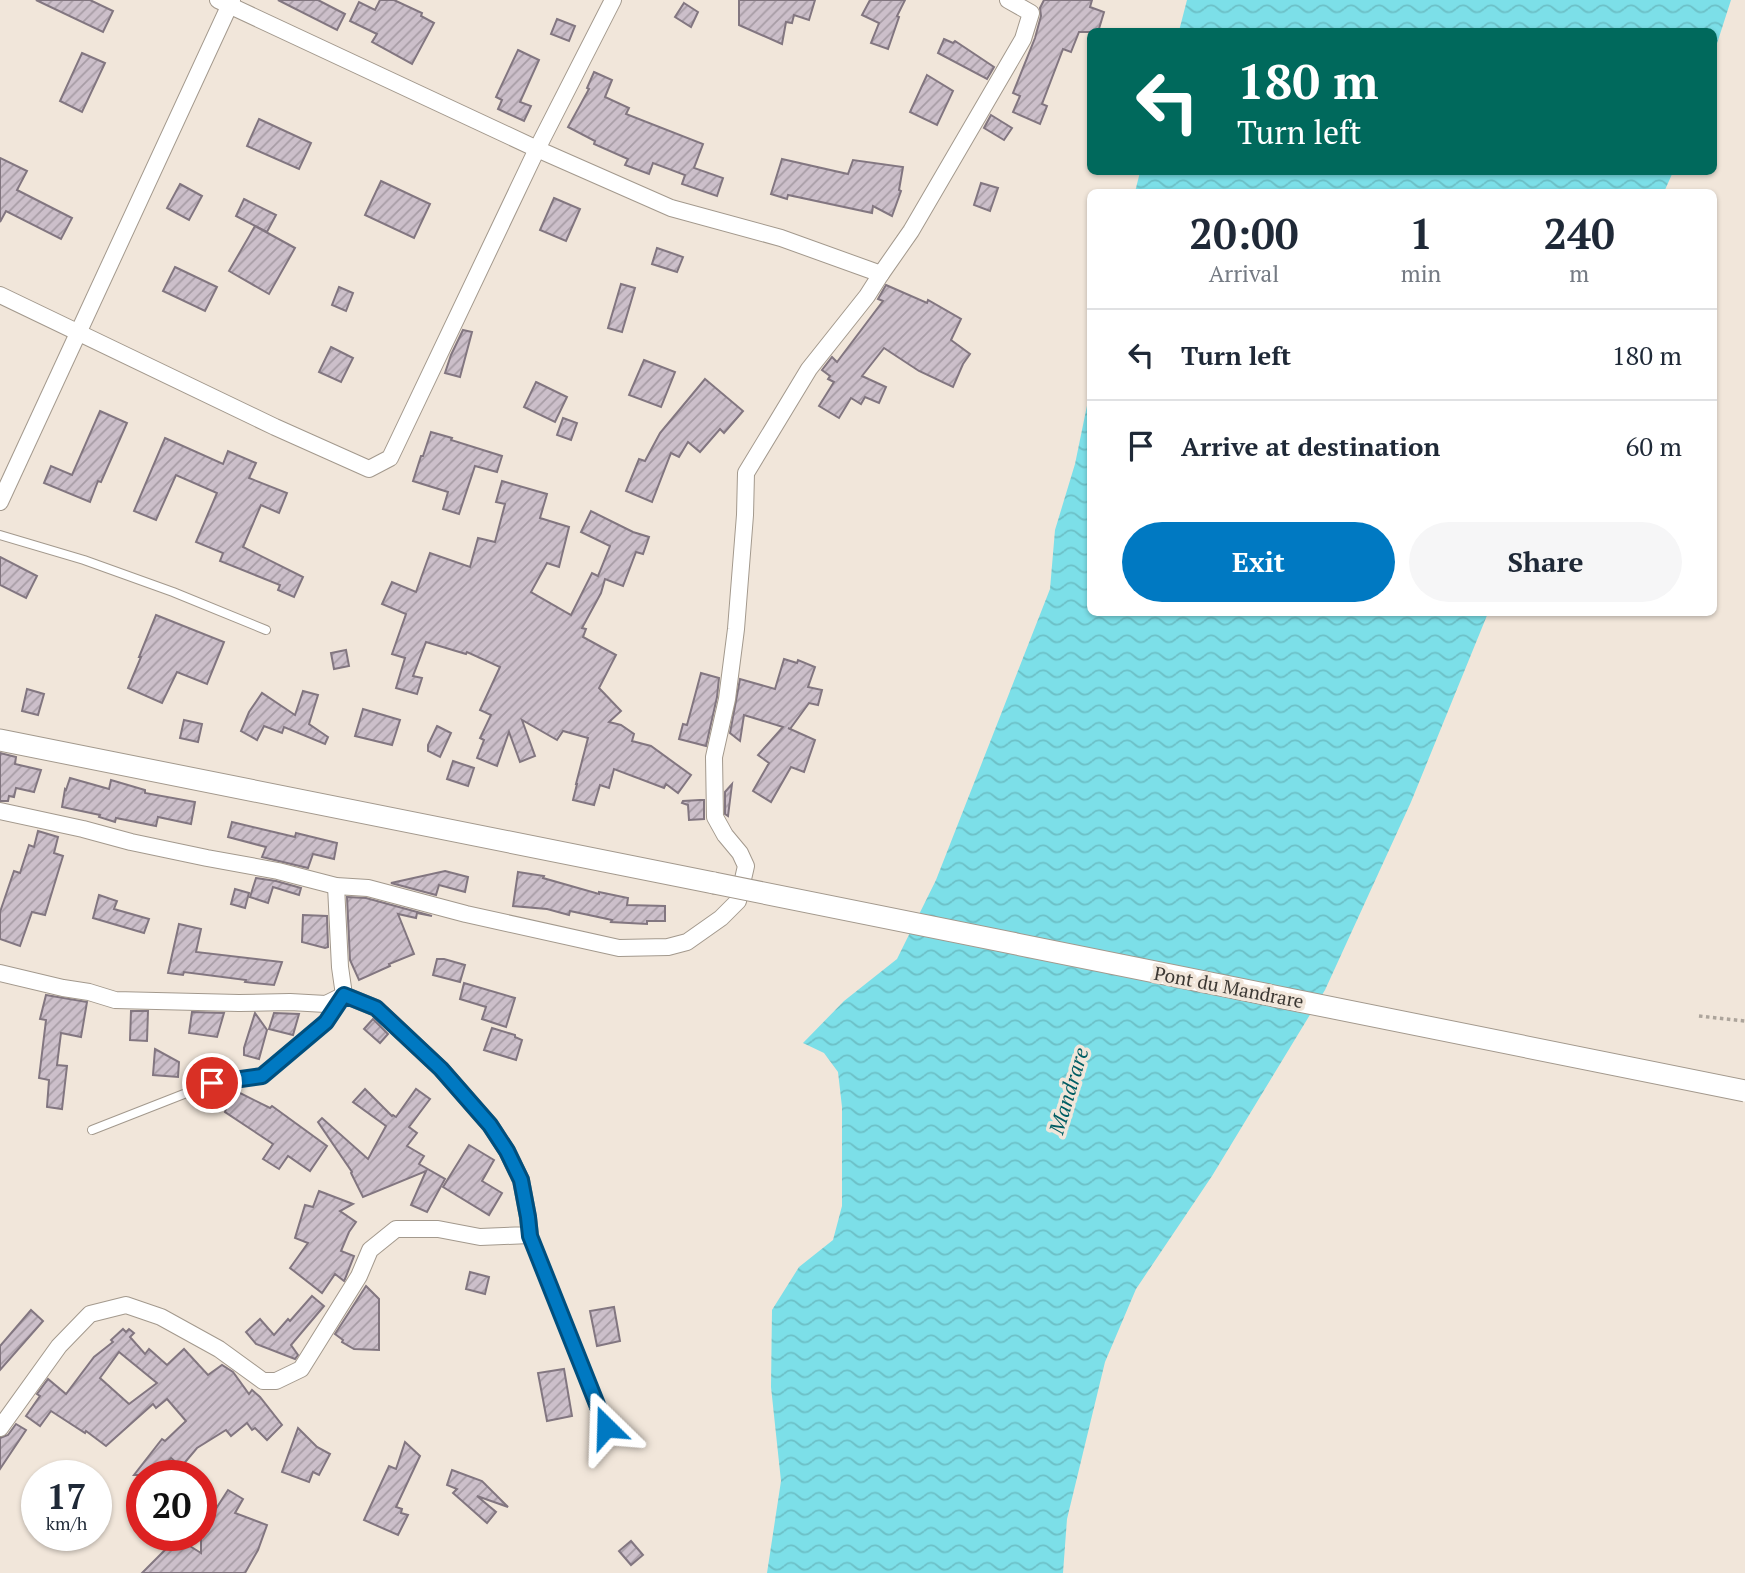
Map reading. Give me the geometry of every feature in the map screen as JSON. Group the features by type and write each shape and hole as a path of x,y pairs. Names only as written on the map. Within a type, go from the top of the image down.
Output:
{"main road":[{"name":"Pont du Mandrare","path":"0,740 1745,1091"}],"street":[{"path":"0,295 275,427 369,469 390,458 537,149 613,0"},
{"path":"0,811 336,886 368,888 466,914 619,948 668,947 687,942 720,918 738,901 746,866 715,817 714,757 727,699 736,629 746,473 809,369 867,296 911,232 1023,39 1031,13 1008,0"},
{"path":"0,502 226,2 537,149 671,208 781,238 881,274"},
{"path":"336,886 344,995"},
{"path":"0,973 115,1000 326,1003 344,995 376,1008 441,1069 490,1125 521,1180 530,1236 480,1237 438,1229 396,1229 370,1251 359,1276 302,1369 276,1381 263,1381 219,1349 161,1317 125,1305 90,1314 59,1346 0,1428"}],"lane":[{"path":"0,535 135,578 266,630"},
{"path":"92,1129 212,1083 262,1076 326,1022 344,995"},
{"path":"530,1236 606,1427"}],"path":[{"path":"1699,1016 1745,1021"}],"water":[{"path":"1187,0 1731,0 1717,44 1717,28 1180,28"},
{"path":"1139,175 1672,175 1665,189 1136,189"},
{"name":"Mandrare","path":"1087,406 1087,616 1487,616 1411,802 1325,990 1212,1176 1136,1289 1105,1362 1067,1519 1063,1573 767,1573 781,1481 771,1387 772,1310 799,1267 833,1240 842,1206 842,1107 838,1072 824,1053 803,1043 844,1001 897,959 936,880 1050,589 1055,530 1075,464"}],"building":[{"path":"36,0 90,0 113,11 103,32"},
{"path":"278,0 318,0 345,14 337,30"},
{"path":"380,0 394,0 422,13 421,16 434,23 412,64 372,42 377,34 350,21 359,2 375,10"},
{"path":"739,0 815,0 809,20 794,15 792,23 786,22 782,44 739,25"},
{"path":"870,0 905,0 897,16 899,17 888,49 871,43 879,23 862,15"},
{"path":"1044,0 1092,0 1090,7 1104,12 1099,28 1087,28 1087,32 1079,32 1071,52 1063,49 1042,104 1047,106 1040,124 1013,112 1020,96 1013,93 1035,38 1041,16 1040,8"},
{"path":"684,3 698,12 691,27 675,17"},
{"path":"557,19 575,26 569,41 551,34"},
{"path":"944,39 953,43 955,41 994,67 987,79 938,53"},
{"path":"518,50 539,60 520,102 531,106 524,121 498,109 502,100 496,97"},
{"path":"82,53 105,63 82,112 60,101"},
{"path":"594,72 612,80 605,97 629,108 626,114 703,144 694,168 723,178 717,196 682,184 685,175 653,163 649,174 625,165 628,159 594,144 595,141 568,127 589,89 587,88"},
{"path":"927,75 953,91 937,125 910,112"},
{"path":"991,115 1012,128 1004,140 984,128"},
{"path":"259,119 311,143 299,169 247,146"},
{"path":"0,158 27,171 17,190 72,218 61,239 6,211 0,222"},
{"path":"782,159 848,174 853,160 903,167 901,191 892,216 873,206 872,213 788,195 787,199 771,194"},
{"path":"381,181 430,204 414,238 365,215"},
{"path":"981,183 998,188 990,211 974,205"},
{"path":"180,184 202,196 189,220 167,208"},
{"path":"554,198 580,209 566,241 540,230"},
{"path":"244,199 276,215 267,232 236,216"},
{"path":"255,226 295,248 269,294 229,271"},
{"path":"657,248 683,257 677,272 652,264"},
{"path":"175,267 217,287 205,311 163,291"},
{"path":"621,284 635,288 622,332 608,328"},
{"path":"886,285 927,303 928,300 961,319 951,340 970,354 953,387 919,371 884,348 862,376 886,387 879,403 865,397 861,404 851,398 839,418 819,406 834,382 828,379 830,376 822,370 832,357 837,362 883,301 878,299"},
{"path":"339,287 353,293 346,311 332,305"},
{"path":"463,330 472,332 460,377 445,373"},
{"path":"331,347 353,358 341,382 319,372"},
{"path":"644,360 675,372 661,407 629,395"},
{"path":"705,379 743,411 724,433 720,429 700,452 688,442 679,457 671,453 652,502 626,491 639,459 645,461 660,433"},
{"path":"536,382 567,397 555,422 524,407"},
{"path":"100,411 127,423 90,502 44,483 51,466 72,475"},
{"path":"563,418 577,423 571,440 557,435"},
{"path":"431,432 502,456 497,472 475,466 459,514 443,509 448,492 413,481"},
{"path":"165,438 223,464 228,451 256,463 249,478 287,493 279,513 261,505 243,547 303,577 294,597 278,590 280,585 220,561 223,553 196,542 217,493 176,475 156,520 134,511"},
{"path":"502,481 547,494 540,518 569,527 559,567 547,563 531,592 571,615 592,573 598,576 610,546 581,532 591,511 649,537 643,554 636,552 623,586 605,579 601,593 582,628 586,629 583,637 616,655 599,688 621,711 609,722 621,725 634,734 632,741 651,746 691,775 678,793 666,784 664,788 614,769 609,788 600,785 594,805 573,800 588,738 563,731 557,740 522,720 535,756 520,762 509,732 497,766 477,758 484,740 480,738 491,715 480,710 500,667 467,652 466,654 426,642 413,676 422,678 417,694 396,688 405,658 392,654 406,614 382,604 392,582 416,592 430,553 470,567 478,538 495,542 505,504 496,502"},
{"path":"0,557 37,576 26,598 0,585"},
{"path":"156,615 224,642 207,684 177,672 162,703 128,688"},
{"path":"346,650 349,666 334,669 331,653"},
{"path":"784,659 797,663 798,660 815,667 808,687 822,690 818,705 809,703 790,729 815,740 804,772 791,767 771,802 753,791 769,763 758,755 783,727 744,715 740,741 730,733 740,679 775,689"},
{"path":"701,673 719,678 706,746 679,739 683,724 687,725"},
{"path":"27,689 44,694 38,715 22,711"},
{"path":"303,691 318,695 309,724 328,737 325,744 284,727 282,733 264,726 257,740 241,731 249,712 262,693 295,715"},
{"path":"363,709 400,720 392,745 355,736"},
{"path":"184,720 202,724 198,742 180,738"},
{"path":"437,726 451,733 440,757 428,751"},
{"path":"0,753 16,757 15,764 41,770 34,792 16,788 14,797 9,796 8,801 0,801"},
{"path":"453,761 474,768 468,786 447,779"},
{"path":"70,778 109,789 111,780 145,790 145,793 195,802 191,824 158,817 156,826 116,818 115,822 99,817 100,815 62,807"},
{"path":"732,784 728,816 725,814 725,792"},
{"path":"704,800 704,819 689,820 688,805 682,803 683,801"},
{"path":"232,822 295,837 296,833 337,843 334,859 313,854 308,868 262,857 266,847 228,837"},
{"path":"38,831 58,837 54,853 63,856 45,915 32,912 20,946 0,939 0,912 14,871 20,873 29,845 34,847"},
{"path":"445,871 468,877 465,892 439,885 436,895 391,883"},
{"path":"518,872 544,876 543,878 599,894 628,898 627,905 665,906 665,921 647,921 647,924 611,922 612,920 570,911 569,915 547,909 513,906"},
{"path":"256,878 301,888 299,895 273,887 268,903 250,897"},
{"path":"235,889 249,893 245,908 231,904"},
{"path":"99,895 117,901 114,909 149,919 144,933 93,918"},
{"path":"347,897 366,898 432,916 417,913 416,918 398,914 414,954 359,980 350,960"},
{"path":"303,915 327,916 328,947 302,942"},
{"path":"179,924 201,929 196,952 282,962 274,985 184,972 183,975 168,973"},
{"path":"437,959 465,965 460,982 433,975"},
{"path":"464,983 515,998 506,1027 482,1019 486,1007 460,999"},
{"path":"46,995 87,1002 81,1037 61,1033 57,1065 67,1066 62,1109 47,1107 49,1080 39,1078 46,1020 40,1019"},
{"path":"131,1011 148,1011 147,1041 130,1040"},
{"path":"192,1012 224,1013 217,1037 189,1033"},
{"path":"255,1013 267,1030 259,1059 244,1055"},
{"path":"274,1013 299,1014 293,1035 269,1029"},
{"path":"373,1019 388,1034 380,1043 364,1029"},
{"path":"492,1028 522,1040 516,1060 484,1050"},
{"path":"155,1049 179,1062 178,1077 153,1075"},
{"path":"232,1089 270,1108 272,1106 327,1146 310,1171 288,1156 279,1169 263,1159 273,1144 225,1112"},
{"path":"365,1089 396,1117 416,1089 430,1099 409,1127 417,1133 407,1146 424,1156 419,1164 445,1179 427,1212 411,1205 426,1171 363,1197 352,1172 318,1122 322,1118 368,1159 386,1126 353,1102"},
{"path":"469,1145 494,1160 482,1181 502,1193 489,1215 443,1187"},
{"path":"319,1191 353,1204 340,1211 356,1222 341,1251 354,1256 345,1279 344,1281 335,1274 322,1293 290,1268 308,1243 295,1238 305,1205 313,1207"},
{"path":"470,1272 489,1277 485,1294 466,1289"},
{"path":"366,1286 379,1299 379,1350 354,1349 335,1334"},
{"path":"312,1296 324,1306 291,1345 298,1355 295,1359 256,1344 246,1332 260,1319 274,1335"},
{"path":"614,1307 620,1341 597,1346 590,1311"},
{"path":"31,1310 43,1321 0,1370 0,1346"},
{"path":"123,1329 126,1332 129,1329 134,1333 130,1337 145,1354 149,1349 167,1365 184,1349 208,1375 222,1365 233,1372 249,1394 252,1390 260,1397 282,1425 267,1440 247,1423 231,1436 226,1430 197,1448 187,1460 146,1460 162,1439 165,1441 186,1421 167,1399 156,1408 153,1404 106,1446 51,1411 40,1426 26,1416 48,1379 66,1394 94,1357 113,1342 111,1340","holes":["119,1352 157,1383 129,1404 100,1378"]},
{"path":"564,1369 572,1416 547,1421 538,1373"},
{"path":"16,1424 26,1430 0,1469 0,1438 8,1435"},
{"path":"298,1428 317,1447 330,1454 319,1475 313,1472 309,1482 282,1472"},
{"path":"405,1442 420,1456 396,1507 402,1509 401,1513 408,1515 398,1535 364,1520 389,1466 396,1469"},
{"path":"452,1470 482,1481 508,1507 477,1496 496,1512 487,1523 453,1493 457,1489 447,1485"},
{"path":"228,1490 243,1499 235,1513 267,1525 258,1550 245,1573 142,1573 164,1551 217,1551 217,1507"},
{"path":"631,1541 643,1555 631,1565 619,1551"}],"route":[{"path":"212,1083 262,1076 326,1022 344,995 376,1008 441,1069 490,1125 507,1151 521,1180 530,1236 606,1427"}]}
